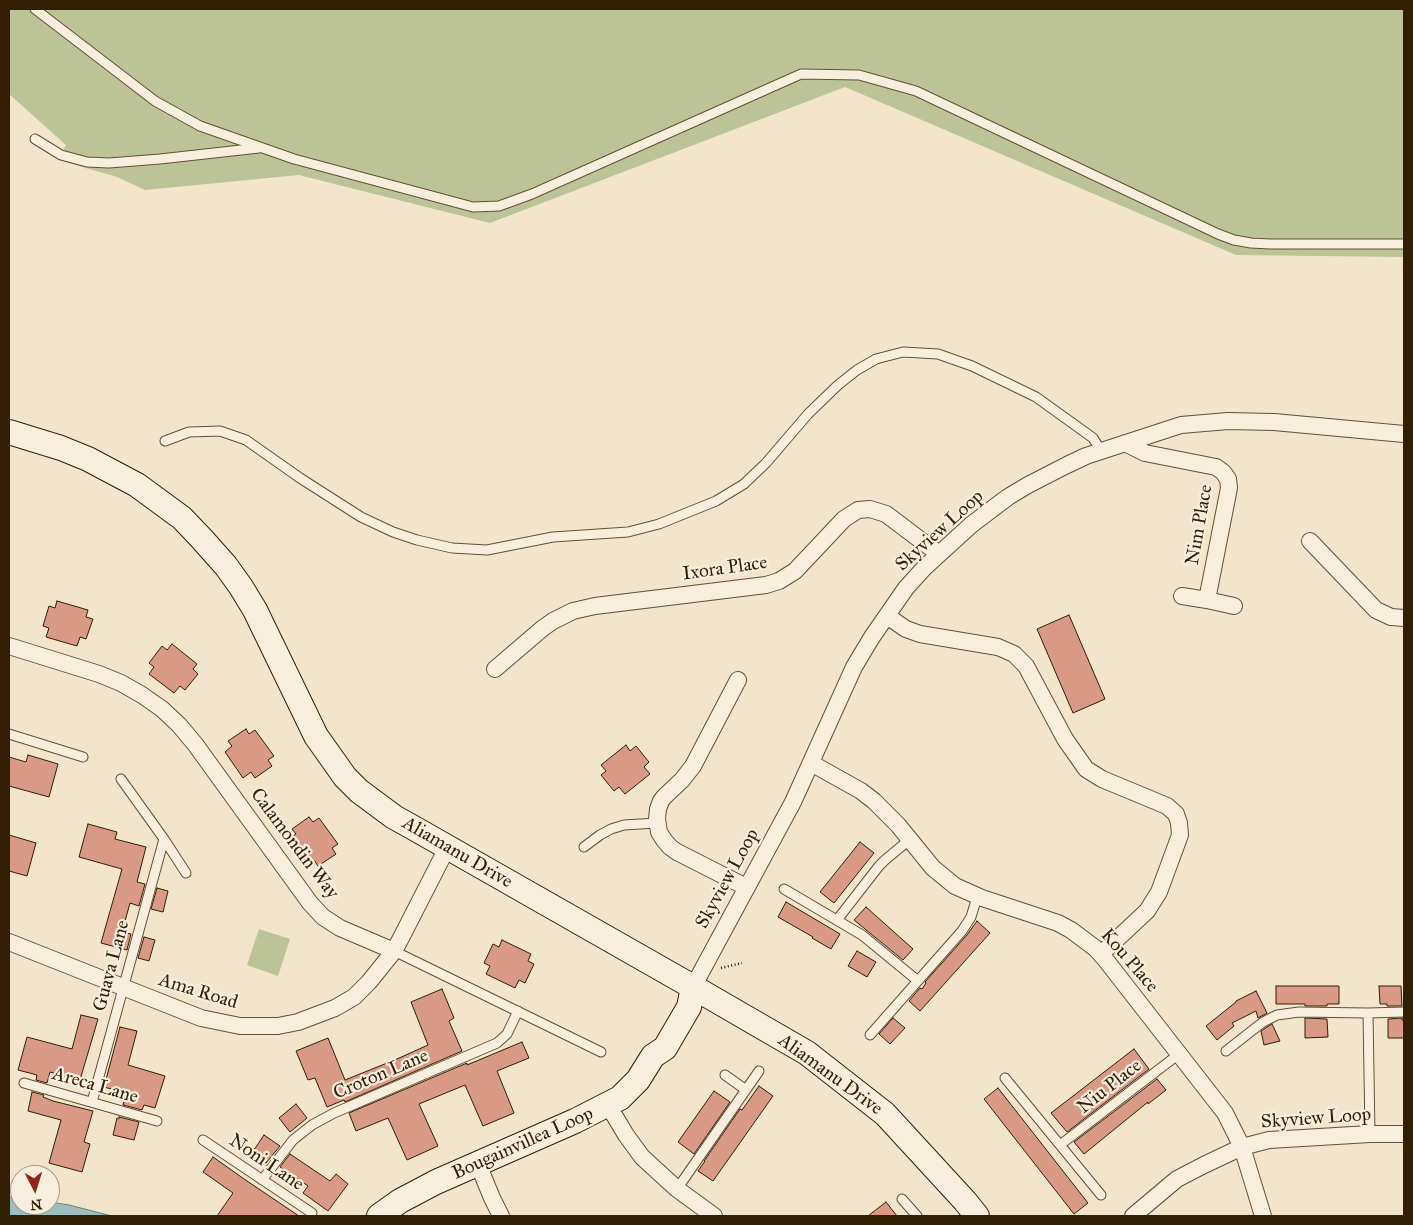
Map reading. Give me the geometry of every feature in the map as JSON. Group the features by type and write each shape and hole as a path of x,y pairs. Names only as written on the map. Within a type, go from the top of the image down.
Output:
{"street":[{"name":"Skyview Loop","path":"693,986 793,802 854,667 872,637 906,588 938,554 971,525 1015,493 1067,465 1102,451 1181,425 1228,421 1274,422 1404,434"},
{"name":"Aliamanu Drive","path":"9,432 61,448 88,459 137,485 182,518 226,566 241,587 255,610 316,736 345,777 359,791 388,813 447,848 693,986 807,1053 885,1114 977,1216"},
{"name":"Nim Place","path":"1125,443 1144,453 1216,467 1226,475 1229,488 1207,600"},
{"name":"Ixora Place","path":"495,669 543,628 573,611 595,606 766,585 779,581 796,571 844,519 858,510 870,509 886,514 938,554"},
{"path":"1310,540 1376,610 1391,617 1404,618"},
{"path":"1182,596 1234,606"},
{"path":"887,616 906,629 920,634 998,647 1014,654 1026,666 1065,739 1086,768 1102,779 1167,806 1176,814 1180,823 1180,835 1159,892 1147,911 1101,954"},
{"name":"Calamondin Way","path":"9,646 99,674 121,683 162,709 195,744 310,903 323,917 340,928 394,950"},
{"path":"738,680 693,766 661,801 657,814 657,823 664,840 673,850 746,887"},
{"name":"Kou Place","path":"811,763 861,791 887,812 928,863 943,878 955,886 978,897 1058,924 1084,938 1101,954 1225,1114 1242,1147 1263,1216"},
{"name":"Ama Road","path":"9,942 201,1018 240,1026 278,1026 298,1022 336,1008 354,996 369,982 394,950 447,848"},
{"name":"Bougainvillea Loop","path":"379,1216 400,1201 429,1186 575,1121 620,1098 638,1080 653,1056 665,1048 689,1007 693,986"},
{"path":"608,1105 626,1136 642,1157 677,1189 714,1216"},
{"name":"Skyview Loop","path":"1133,1216 1177,1179 1242,1147 1269,1140 1370,1134 1404,1134"},
{"path":"478,1164 492,1198 502,1216"}],"lane":[{"path":"35,9 155,101 200,126 294,159 473,207 499,206 532,194 801,74 859,75 916,91 1209,230 1234,240 1270,244 1404,244"},
{"path":"36,139 61,155 87,162 109,163 262,148"},
{"path":"165,441 189,432 220,431 246,440 300,478 361,517 393,532 452,548 487,550 553,537 628,532 659,524 716,500 744,484 766,463 808,414 838,385 876,358 903,352 938,354 972,366 1036,397 1093,438 1102,451"},
{"path":"9,734 83,757"},
{"path":"121,779 186,873"},
{"path":"584,847 600,834 611,829 624,825 657,823"},
{"name":"Guava Lane","path":"92,1102 164,839"},
{"path":"837,920 879,866 909,840"},
{"path":"784,890 862,935 918,981"},
{"path":"870,1036 967,924 978,897"},
{"name":"Calamondin Way","path":"394,950 601,1052"},
{"name":"Croton Lane","path":"262,1180 293,1140 312,1125 334,1113 497,1043 507,1034 518,1012"},
{"path":"1226,1051 1263,1022 1277,1015 1299,1012 1404,1012"},
{"path":"1368,1013 1370,1134"},
{"name":"Niu Place","path":"1060,1145 1179,1054"},
{"path":"677,1189 760,1071"},
{"path":"725,1075 746,1090"},
{"path":"1006,1078 1101,1195"},
{"name":"Areca Lane","path":"24,1083 157,1121"},
{"name":"Noni Lane","path":"202,1140 312,1213"},
{"path":"902,1198 912,1215"}],"path":[{"path":"724,967 742,963"}],"green space":[{"path":"9,9 1404,9 1404,257 1236,255 845,87 490,223 299,175 145,190 117,177 58,160 66,145 9,94"},
{"path":"259,929 290,939 278,976 247,965"}],"water":[{"path":"9,1197 10,1215 60,1215 60,1204 112,1216 9,1216"}],"building":[{"path":"57,601 88,610 86,617 93,619 86,639 80,637 77,646 46,637 49,628 43,626 49,606 55,608"},
{"path":"1069,615 1105,699 1073,713 1037,629"},
{"path":"172,644 197,664 193,669 198,674 185,690 180,686 174,693 149,674 154,667 149,663 162,646 167,650"},
{"path":"246,729 249,734 255,730 274,756 268,760 272,766 255,778 251,772 243,778 225,752 232,746 228,741"},
{"path":"626,745 630,751 636,746 649,762 644,767 650,774 625,794 619,787 614,791 601,775 606,771 601,765"},
{"path":"28,755 58,764 49,797 9,786 9,757 26,762"},
{"path":"309,817 313,822 319,818 338,844 332,848 336,854 318,866 314,860 307,866 288,840 296,834 292,829"},
{"path":"88,824 117,832 115,839 146,847 137,882 145,884 139,906 130,903 122,932 131,934 127,950 101,943 122,869 79,857"},
{"path":"9,835 36,843 27,876 9,871"},
{"path":"860,842 874,853 834,903 820,892"},
{"path":"157,888 168,891 163,912 151,909"},
{"path":"786,902 840,934 831,949 778,917"},
{"path":"866,907 913,949 903,960 854,920"},
{"path":"977,921 990,933 920,1011 909,1001 920,988 922,989 925,982"},
{"path":"144,937 155,940 149,961 138,958"},
{"path":"502,940 531,954 528,961 534,964 525,983 519,980 515,988 486,974 490,966 484,963 493,944 499,947"},
{"path":"857,951 876,962 867,977 848,966"},
{"path":"1276,986 1339,986 1339,1004 1305,1006 1305,1004 1276,1004"},
{"path":"1379,986 1401,986 1402,1006 1380,1004"},
{"path":"442,989 454,1018 449,1021 462,1051 345,1102 344,1100 327,1107 315,1078 308,1080 296,1051 328,1038 345,1080 397,1059 428,1045 411,1002"},
{"path":"1256,991 1267,1013 1258,1018 1256,1011 1232,1023 1234,1026 1217,1040 1206,1026 1236,1001"},
{"path":"81,1015 98,1019 80,1080 50,1072 47,1083 36,1080 37,1075 18,1070 27,1037 72,1049"},
{"path":"893,1018 905,1028 890,1044 879,1034"},
{"path":"1305,1018 1327,1019 1328,1037 1305,1038"},
{"path":"1402,1018 1404,1020 1404,1038 1388,1038 1388,1019"},
{"path":"1272,1024 1280,1041 1264,1045 1261,1031"},
{"path":"120,1027 137,1031 128,1065 165,1076 155,1108 144,1105 142,1110 123,1105 126,1093 104,1087"},
{"path":"522,1042 529,1058 497,1071 514,1113 483,1126 465,1085 419,1104 438,1146 407,1160 388,1118 356,1131 349,1113"},
{"path":"1134,1049 1149,1069 1067,1132 1051,1113"},
{"path":"1157,1079 1166,1090 1148,1104 1148,1102 1084,1154 1074,1142"},
{"path":"759,1086 773,1096 713,1181 698,1171 740,1109 742,1110"},
{"path":"998,1088 1088,1203 1074,1214 984,1099"},
{"path":"714,1091 730,1102 694,1154 678,1142"},
{"path":"32,1092 44,1095 43,1097 53,1101 93,1111 84,1142 90,1144 82,1172 49,1163 61,1120 28,1111"},
{"path":"296,1104 307,1118 290,1132 279,1118"},
{"path":"119,1117 139,1122 134,1140 113,1135 117,1118 119,1119"},
{"path":"264,1135 280,1146 266,1163 252,1153"},
{"path":"290,1154 330,1181 336,1174 348,1184 328,1211 303,1193 308,1186 280,1167"},
{"path":"213,1157 299,1216 217,1216 233,1193 203,1172"},
{"path":"886,1202 897,1216 868,1216"}]}
